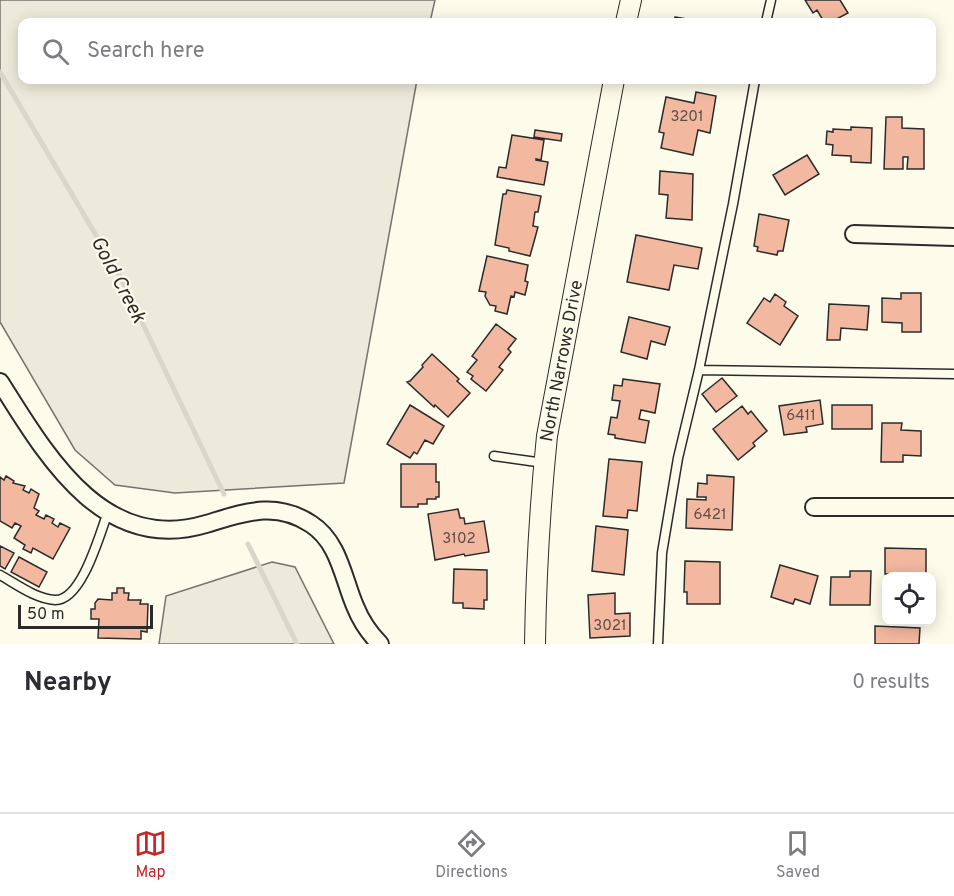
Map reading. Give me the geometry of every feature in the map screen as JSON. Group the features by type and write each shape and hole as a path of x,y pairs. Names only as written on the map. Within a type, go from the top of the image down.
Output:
{"street":[{"path":"627,18 631,0"},
{"name":"North Narrows Drive","path":"536,644 536,584 544,463 558,372 613,84"},
{"path":"854,234 954,237"},
{"path":"0,382 36,438 78,489 108,512 138,526 174,530 262,509 279,511 300,518 318,530 335,550 355,606 364,624 380,644"},
{"path":"814,507 954,507"}],"lane":[{"path":"767,18 771,0"},
{"path":"658,644 662,553 678,458 699,370 733,204 754,84"},
{"path":"699,370 954,374"},
{"path":"494,456 544,463"},
{"path":"0,575 46,598 62,599 69,596 80,582 108,512"}],"shaded area":[{"path":"0,0 435,0 431,18 18,18 18,84 416,84 344,483 175,493 115,485 75,450 0,322"},
{"path":"272,562 295,567 334,644 159,644 166,596"}],"building":[{"path":"805,0 840,0 848,13 839,18 822,18 817,10 813,13"},
{"path":"696,92 716,96 710,133 698,130 693,155 661,148 664,133 659,132 666,97 694,103"},
{"path":"886,117 902,117 902,128 924,129 924,169 907,169 908,157 903,157 903,169 884,169"},
{"path":"851,127 872,128 871,163 851,162 851,156 832,155 833,145 826,144 827,131 851,130"},
{"path":"535,130 562,134 561,141 534,137"},
{"path":"512,135 544,140 541,160 536,160 548,162 544,185 497,177 499,167 506,168"},
{"path":"807,155 819,174 785,195 773,175"},
{"path":"660,171 693,174 692,220 666,218 668,195 659,194"},
{"path":"507,190 541,196 538,212 535,212 533,226 538,227 530,256 495,245 503,194 506,194"},
{"path":"759,214 789,220 783,251 778,251 777,255 757,251 758,247 754,246"},
{"path":"636,235 702,248 698,269 674,265 669,290 627,282"},
{"path":"487,256 528,265 525,295 515,292 514,297 511,296 507,314 495,311 496,306 490,305 485,296 486,292 479,291"},
{"path":"901,293 921,293 921,332 902,332 902,323 882,322 882,298 901,299"},
{"path":"775,294 786,302 784,306 798,316 780,345 747,323 764,298 770,302"},
{"path":"829,304 869,306 867,330 841,328 840,340 827,340"},
{"path":"629,317 670,327 665,345 651,341 647,359 621,352"},
{"path":"496,324 516,339 508,349 511,352 499,367 503,370 486,391 471,379 473,376 467,372 477,360 472,356"},
{"path":"432,354 459,379 457,381 470,393 448,417 407,382 423,367 422,365"},
{"path":"722,378 737,396 716,412 702,394"},
{"path":"623,379 660,384 655,413 641,410 639,419 649,421 645,443 615,438 615,435 608,434 611,417 617,418 620,401 612,400 614,385 622,386"},
{"path":"820,400 823,424 806,427 807,432 784,435 779,406"},
{"path":"410,405 444,426 433,444 425,440 417,454 414,452 410,458 387,444"},
{"path":"832,405 872,405 872,429 832,429"},
{"path":"742,406 748,414 751,411 767,431 753,443 755,446 738,460 713,429"},
{"path":"882,423 902,423 901,430 921,431 921,456 903,455 903,462 881,462"},
{"path":"609,459 642,462 637,511 628,510 627,518 603,516"},
{"path":"401,464 436,464 439,497 427,499 427,504 418,504 418,507 401,507"},
{"path":"707,475 734,477 732,530 686,528 687,499 706,500 706,497 697,497 698,483 707,484"},
{"path":"6,476 14,481 13,483 25,486 23,490 29,493 31,489 39,494 34,508 39,511 36,515 44,519 46,515 54,519 52,523 58,527 60,523 70,528 53,559 33,548 31,553 23,549 25,545 14,538 21,526 15,523 12,528 0,521 0,477 4,480"},
{"path":"458,509 460,518 464,518 465,524 484,521 489,552 435,560 428,514"},
{"path":"596,526 628,530 624,575 592,571"},
{"path":"0,546 14,553 5,569 0,566"},
{"path":"885,548 926,549 926,572 885,572"},
{"path":"19,557 47,572 39,587 11,572"},
{"path":"685,561 720,562 720,604 687,604 687,592 684,592"},
{"path":"780,565 818,576 810,604 795,599 793,604 771,597"},
{"path":"454,569 487,570 487,600 484,600 484,609 463,608 463,603 453,603"},
{"path":"850,571 871,571 870,605 830,605 831,577 850,577"},
{"path":"117,588 124,588 124,593 129,593 128,600 141,600 140,604 148,604 147,632 141,631 141,639 98,638 99,619 91,619 91,609 95,609 98,599 112,600 112,593 117,593"},
{"path":"615,593 615,614 630,613 630,636 590,638 588,595"},
{"path":"875,626 920,628 919,644 875,644"}],"waterway":[{"name":"Gold Creek","path":"0,72 120,276 224,494"},
{"name":"Gold Creek","path":"248,544 297,644"}]}
